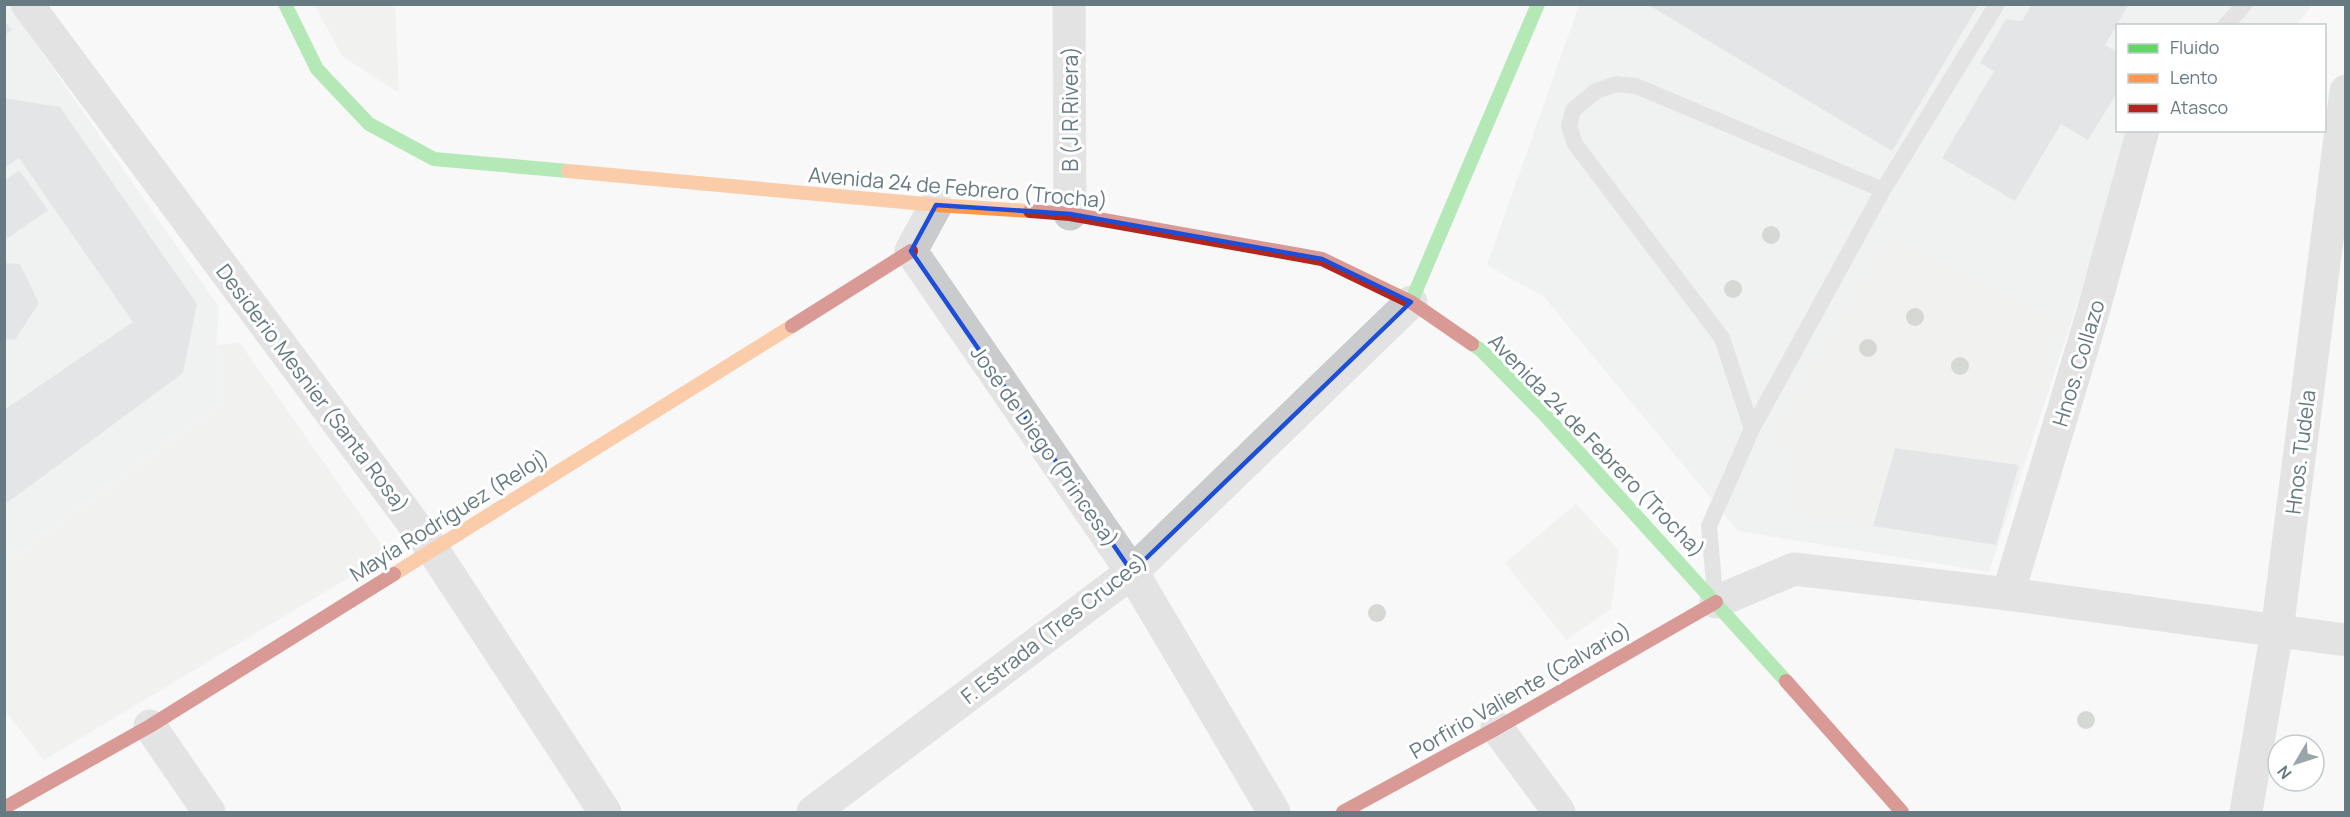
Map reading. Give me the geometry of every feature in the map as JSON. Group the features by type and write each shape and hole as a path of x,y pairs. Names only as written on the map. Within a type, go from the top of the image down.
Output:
{"main road":[{"name":"Avenida 24 de Febrero (Trocha)","path":"285,4 317,69 369,124 434,159 936,205 1070,214 1322,259 1411,302 1481,350 1543,413 1716,602 1902,813"},
{"path":"1411,302 1538,4"},
{"name":"Mayía Rodríguez (Reloj)","path":"4,808 150,726 911,251"},
{"name":"Porfirio Valiente (Calvario)","path":"1344,813 1716,602"}],"street":[{"name":"Desiderio Mesnier (Santa Rosa)","path":"27,4 433,550 605,813"},
{"name":"B (J R Rivera)","path":"1069,4 1070,214"},
{"name":"Hnos. Tudela","path":"2246,813 2277,631 2346,91"},
{"name":"Hnos. Collazo","path":"2008,594 2093,312 2142,132"},
{"path":"911,251 936,205"},
{"name":"José de Diego (Princesa)","path":"911,251 1132,572 1274,813"},
{"name":"F. Estrada (Tres Cruces)","path":"813,813 1132,572 1411,302"},
{"path":"1716,602 1794,569 2008,594 2346,640"},
{"path":"150,726 209,813"},
{"path":"1497,728 1559,813"}],"lane":[{"path":"1716,602 1709,526 1752,429 1883,190 1997,4"},
{"path":"2227,24 2245,4"},
{"path":"1752,429 1722,338 1575,144 1569,126 1573,110 1596,91 1616,84 1636,86 1883,190"}],"highlighted area":[{"path":"936,205 1070,214 1322,259 1411,302 1132,572 911,251"}],"shaded area":[{"path":"8,4 219,307 216,345 221,404 17,555 5,549 4,5"},
{"path":"323,4 395,5 399,93 342,56 315,6"},
{"path":"1579,5 2312,5 2298,24 2116,24 2116,132 2134,132 1989,572 1738,531 1544,297 1487,265"},
{"path":"1890,235 2059,323 2019,465 1895,448 1873,526 1786,512 1800,460 1772,438"},
{"path":"240,343 388,554 44,760 5,711 5,549 17,555 221,404 216,345"},
{"path":"1576,504 1619,550 1611,609 1566,640 1505,563"}],"building":[{"path":"1647,4 1979,4 1892,151"},
{"path":"2032,4 2129,4 2105,45 2116,52 2116,94 2088,140 2061,124 2015,201 1942,158 1994,71 1980,63 2006,19 2022,21"},
{"path":"4,20 12,30 4,35"},
{"path":"4,98 60,107 197,304 183,373 4,505 4,410 133,322 19,158 4,168"},
{"path":"19,170 48,210 4,241 4,181"},
{"path":"4,263 20,264 39,303 15,340 4,339"},
{"path":"1895,448 2019,465 1996,545 1873,526"}],"traffic: fast":[{"path":"285,4 317,69 369,124 434,159 568,171"},
{"path":"1411,302 1538,4"},
{"path":"1472,344 1481,350 1543,413 1786,681"}],"traffic: slow":[{"path":"568,171 936,205 1030,211"},
{"path":"394,574 792,326"}],"traffic: jam":[{"path":"1030,211 1070,214 1322,259 1411,302 1472,344"},
{"path":"792,326 911,251"},
{"path":"4,808 150,726 394,574"},
{"path":"1343,812 1497,728 1716,602"},
{"path":"1786,681 1902,812"}]}
